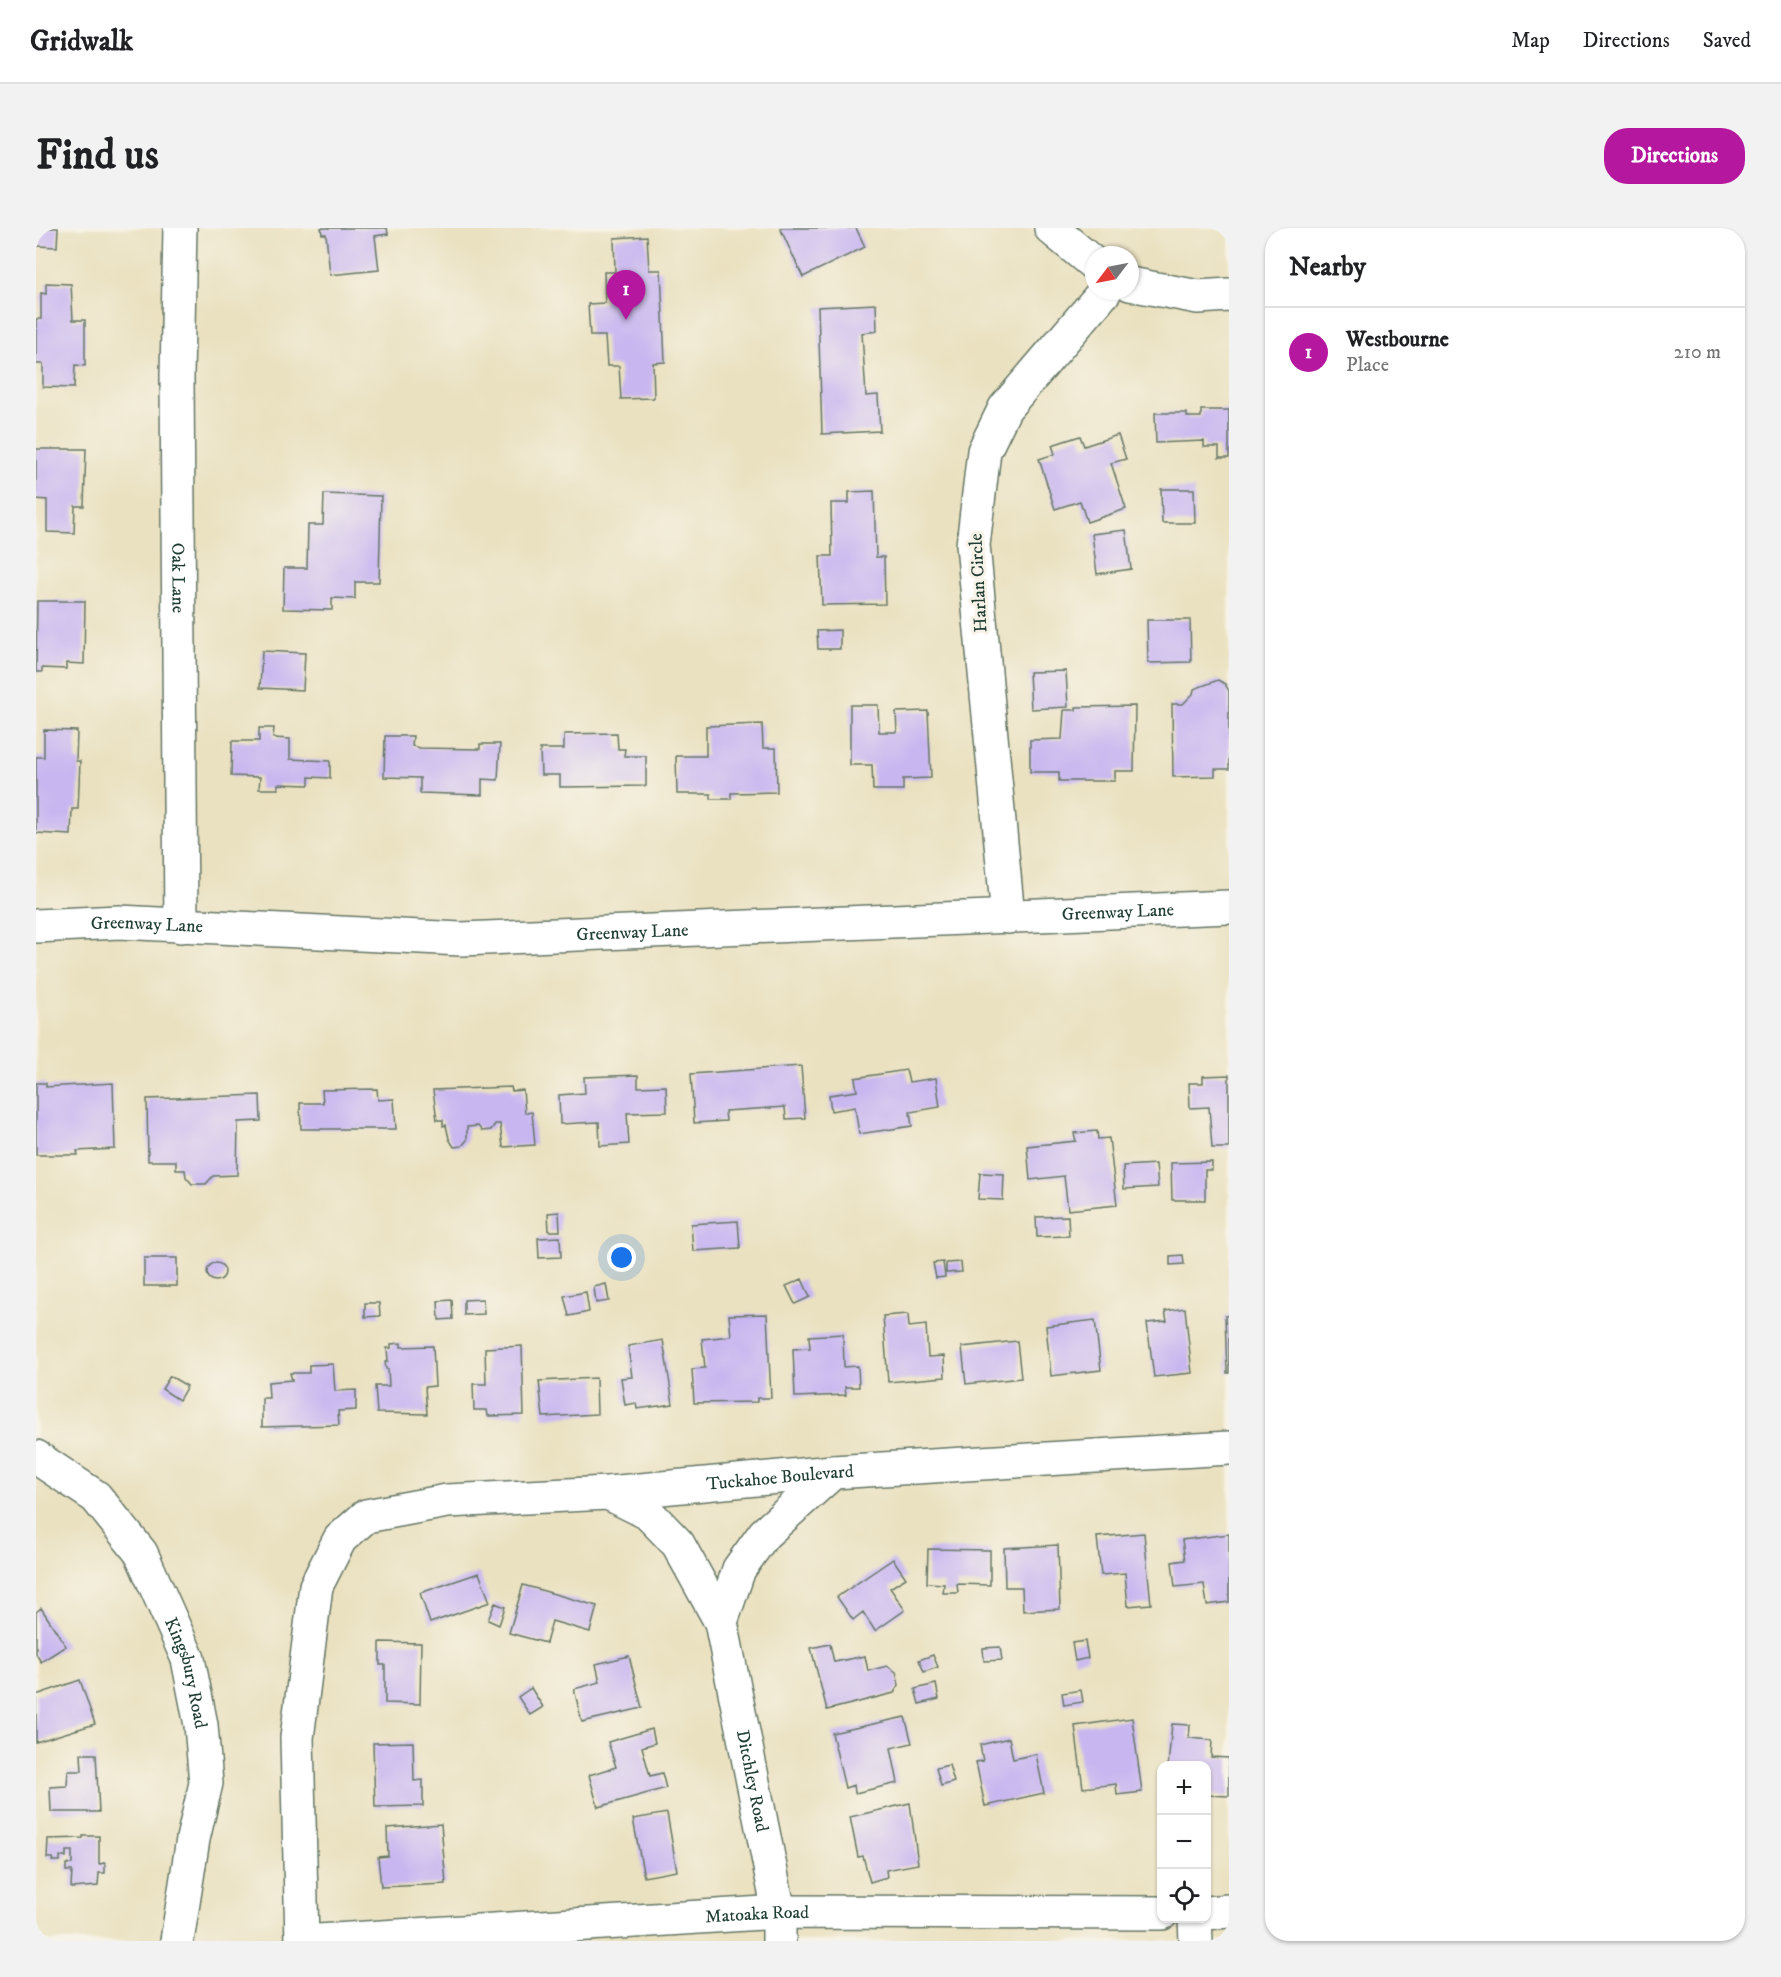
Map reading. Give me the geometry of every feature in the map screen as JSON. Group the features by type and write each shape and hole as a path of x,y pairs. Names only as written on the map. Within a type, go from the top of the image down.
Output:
{"street":[{"name":"Oak Lane","path":"180,228 177,376 181,926"},
{"path":"1051,228 1085,256"},
{"path":"1139,286 1198,297 1229,295"},
{"name":"Harlan Circle","path":"1008,916 973,545 984,451 1005,408 1097,300"},
{"name":"Greenway Lane","path":"36,926 119,922 461,939 1229,907"},
{"name":"Tuckahoe Boulevard","path":"302,1941 297,1738 316,1586 340,1539 366,1516 447,1501 608,1492 833,1472 1229,1448"},
{"name":"Kingsbury Road","path":"36,1457 96,1497 141,1553 189,1659 201,1725 206,1783 193,1839 178,1941"},
{"path":"721,1622 739,1569 764,1534 833,1472"},
{"name":"Ditchley Road","path":"608,1492 648,1513 678,1544 721,1622 779,1926"},
{"path":"1211,1912 1229,1911"},
{"name":"Matoaka Road","path":"318,1941 1157,1913"},
{"path":"1195,1923 1196,1941"}],"building":[{"path":"37,228 58,228 57,247 37,246"},
{"path":"321,228 387,228 388,234 375,236 379,270 330,275 326,234 322,234"},
{"path":"780,228 856,228 865,247 803,277"},
{"path":"647,236 649,270 661,270 665,362 653,363 654,398 621,399 619,366 607,366 605,336 590,336 588,304 605,303 604,272 615,272 614,238"},
{"path":"46,283 71,284 73,320 85,320 85,366 75,365 74,388 43,387 43,364 36,364 36,319 41,319 41,293 46,294"},
{"path":"876,304 877,331 862,333 866,396 878,395 880,431 822,434 818,307"},
{"path":"1201,410 1229,410 1229,458 1219,458 1219,447 1204,447 1204,441 1156,443 1155,413 1187,413 1187,417 1201,417"},
{"path":"1118,435 1126,459 1111,463 1126,509 1087,522 1080,501 1055,509 1039,459 1055,454 1052,445 1080,436 1084,446"},
{"path":"36,449 86,449 84,506 75,506 74,533 47,532 47,500 36,499"},
{"path":"1161,489 1194,489 1195,523 1162,523"},
{"path":"874,491 876,557 884,557 885,604 822,605 820,556 832,556 831,503 849,503 849,492"},
{"path":"324,494 381,496 379,582 355,582 355,599 332,598 332,610 283,609 284,568 307,568 308,525 323,525"},
{"path":"1126,530 1131,569 1097,574 1092,534"},
{"path":"37,601 85,601 84,664 66,663 66,669 42,668 42,672 36,672"},
{"path":"1147,620 1190,620 1191,662 1148,663"},
{"path":"840,630 840,649 818,649 817,631"},
{"path":"262,651 305,653 303,690 260,688"},
{"path":"1066,671 1068,707 1031,709 1029,672"},
{"path":"1218,680 1225,684 1229,691 1229,769 1215,769 1215,776 1173,777 1172,704 1183,704 1193,694 1194,689"},
{"path":"850,705 878,705 879,732 897,732 896,712 928,711 931,778 903,779 903,790 873,790 872,765 850,765"},
{"path":"1135,706 1134,771 1115,771 1115,781 1059,781 1059,772 1030,772 1030,740 1062,739 1064,710 1076,710 1076,707"},
{"path":"762,724 763,748 776,748 777,792 731,793 731,799 711,799 711,794 677,794 676,756 706,756 706,726"},
{"path":"259,728 274,728 273,738 290,739 290,759 330,761 330,778 309,777 309,785 278,784 278,789 259,789 260,777 231,776 232,741 259,741"},
{"path":"44,730 77,731 76,761 80,761 78,809 72,809 71,835 36,833 36,757 44,757"},
{"path":"617,733 618,749 625,749 624,756 646,756 646,786 560,787 560,775 541,775 540,749 564,749 564,734"},
{"path":"385,736 413,736 412,746 420,748 480,749 480,744 500,744 498,780 482,779 482,795 420,793 420,778 384,777"},
{"path":"801,1066 805,1118 786,1119 785,1107 725,1111 726,1121 694,1123 691,1074"},
{"path":"906,1070 909,1082 936,1078 940,1107 910,1112 912,1126 859,1134 855,1107 831,1111 829,1095 857,1091 855,1078"},
{"path":"638,1075 638,1087 666,1086 667,1112 627,1113 629,1144 600,1146 599,1122 560,1124 559,1095 585,1093 584,1077"},
{"path":"1229,1075 1229,1148 1212,1148 1209,1107 1190,1108 1189,1083 1203,1083 1203,1076"},
{"path":"36,1083 46,1083 46,1087 113,1083 115,1149 77,1151 78,1155 36,1155"},
{"path":"511,1087 512,1091 523,1090 525,1113 532,1112 535,1145 503,1147 500,1124 495,1124 491,1130 482,1131 478,1126 467,1127 467,1140 462,1146 454,1147 449,1139 446,1125 443,1126 443,1120 437,1120 433,1090"},
{"path":"377,1089 378,1100 394,1099 396,1129 301,1129 300,1103 323,1103 322,1090"},
{"path":"260,1095 261,1121 238,1122 237,1175 213,1176 206,1184 192,1184 186,1177 185,1170 176,1170 176,1161 148,1161 147,1099"},
{"path":"1097,1131 1098,1139 1109,1138 1117,1205 1068,1210 1064,1176 1030,1180 1027,1146 1076,1141 1074,1133"},
{"path":"1212,1162 1212,1170 1205,1170 1205,1200 1172,1200 1171,1163"},
{"path":"1156,1164 1158,1187 1124,1189 1123,1166"},
{"path":"980,1173 1004,1174 1003,1200 978,1199"},
{"path":"559,1212 560,1231 549,1231 548,1213"},
{"path":"1068,1216 1069,1236 1037,1237 1036,1217"},
{"path":"738,1221 740,1248 693,1251 691,1224"},
{"path":"560,1237 561,1257 539,1258 538,1238"},
{"path":"1183,1255 1184,1264 1170,1265 1170,1256"},
{"path":"144,1258 177,1258 177,1286 144,1286"},
{"path":"943,1262 945,1277 936,1278 933,1263"},
{"path":"961,1262 962,1272 946,1273 946,1263"},
{"path":"212,1263 220,1263 225,1268 223,1279 212,1281 207,1276 207,1268"},
{"path":"802,1279 810,1297 795,1304 786,1286"},
{"path":"606,1284 609,1301 596,1303 594,1287"},
{"path":"586,1292 589,1312 569,1316 564,1296"},
{"path":"483,1299 484,1314 464,1315 464,1300"},
{"path":"452,1300 453,1319 439,1320 438,1301"},
{"path":"365,1303 379,1303 380,1316 365,1317"},
{"path":"1185,1308 1192,1373 1154,1377 1147,1323 1167,1321 1165,1311"},
{"path":"767,1314 771,1398 757,1398 757,1402 694,1403 692,1369 705,1368 702,1339 731,1336 729,1315"},
{"path":"908,1314 909,1327 926,1325 928,1357 944,1356 945,1377 888,1382 883,1316"},
{"path":"1229,1315 1229,1373 1227,1373 1225,1316"},
{"path":"1095,1320 1101,1370 1051,1376 1046,1326"},
{"path":"843,1334 844,1367 858,1366 859,1387 845,1387 846,1395 795,1397 793,1349 810,1348 809,1336"},
{"path":"663,1340 673,1404 637,1409 636,1403 625,1405 621,1378 632,1377 628,1346"},
{"path":"1017,1341 1021,1378 966,1384 962,1347"},
{"path":"401,1343 401,1347 433,1346 435,1386 425,1387 427,1414 377,1413 375,1386 389,1386 385,1361 388,1361 387,1348 391,1348 391,1344"},
{"path":"522,1346 524,1415 488,1416 487,1410 474,1410 473,1384 486,1384 485,1348"},
{"path":"333,1364 335,1391 356,1390 356,1410 338,1411 339,1425 262,1427 262,1398 269,1398 268,1382 292,1380 290,1373 309,1373 309,1365"},
{"path":"170,1376 187,1386 179,1400 162,1389"},
{"path":"596,1378 597,1414 543,1417 539,1381"},
{"path":"1144,1533 1151,1604 1128,1606 1125,1573 1101,1575 1097,1537"},
{"path":"1229,1534 1229,1602 1207,1605 1204,1584 1175,1587 1172,1562 1185,1560 1182,1540"},
{"path":"1058,1545 1060,1609 1023,1611 1022,1587 1005,1587 1004,1548"},
{"path":"928,1549 990,1550 990,1585 957,1584 958,1593 943,1593 944,1584 927,1583"},
{"path":"893,1559 906,1578 890,1588 905,1610 875,1631 863,1612 853,1620 837,1597"},
{"path":"479,1573 490,1602 430,1623 420,1593"},
{"path":"523,1585 597,1606 590,1632 552,1621 546,1643 509,1633"},
{"path":"495,1603 505,1607 499,1625 488,1620"},
{"path":"41,1608 66,1646 41,1662 36,1654 36,1612"},
{"path":"1085,1641 1088,1658 1075,1661 1072,1643"},
{"path":"380,1642 421,1643 420,1704 385,1703 385,1665 380,1665"},
{"path":"830,1644 834,1662 865,1656 868,1671 887,1666 896,1672 899,1685 894,1693 827,1710 811,1648"},
{"path":"1000,1647 1002,1660 984,1661 983,1648"},
{"path":"933,1655 938,1667 924,1672 919,1660"},
{"path":"629,1656 642,1708 582,1722 574,1689 600,1682 596,1664"},
{"path":"80,1680 95,1724 36,1742 36,1695"},
{"path":"936,1684 939,1699 919,1704 915,1689"},
{"path":"531,1688 543,1707 530,1715 518,1697"},
{"path":"1081,1690 1083,1702 1064,1705 1062,1693"},
{"path":"905,1717 912,1743 891,1748 898,1783 855,1793 854,1785 845,1788 832,1733"},
{"path":"1132,1718 1142,1792 1117,1795 1116,1784 1083,1788 1075,1726"},
{"path":"1172,1724 1190,1725 1189,1738 1212,1740 1211,1757 1229,1758 1229,1796 1211,1795 1211,1761 1168,1761"},
{"path":"652,1729 655,1743 642,1747 650,1776 662,1773 666,1788 598,1807 589,1775 616,1767 608,1742"},
{"path":"1009,1738 1013,1759 1036,1754 1044,1793 985,1806 976,1762 983,1761 980,1745"},
{"path":"413,1742 414,1781 423,1780 423,1806 375,1807 373,1743"},
{"path":"81,1754 96,1754 99,1812 51,1812 50,1787 67,1786 68,1771 82,1771"},
{"path":"949,1765 954,1782 941,1786 936,1768"},
{"path":"910,1803 918,1864 886,1870 887,1877 870,1882 863,1856 858,1857 850,1817"},
{"path":"667,1813 677,1871 644,1877 633,1819"},
{"path":"441,1824 446,1884 381,1887 378,1857 388,1856 387,1828"},
{"path":"83,1836 99,1836 99,1864 105,1863 105,1873 99,1873 98,1886 71,1888 72,1871 66,1871 66,1864 72,1864 72,1851 66,1851 66,1857 60,1857 60,1861 52,1861 53,1858 47,1858 48,1839 83,1838"}],"place":[{"name":"Westbourne","path":"626,320"}]}
